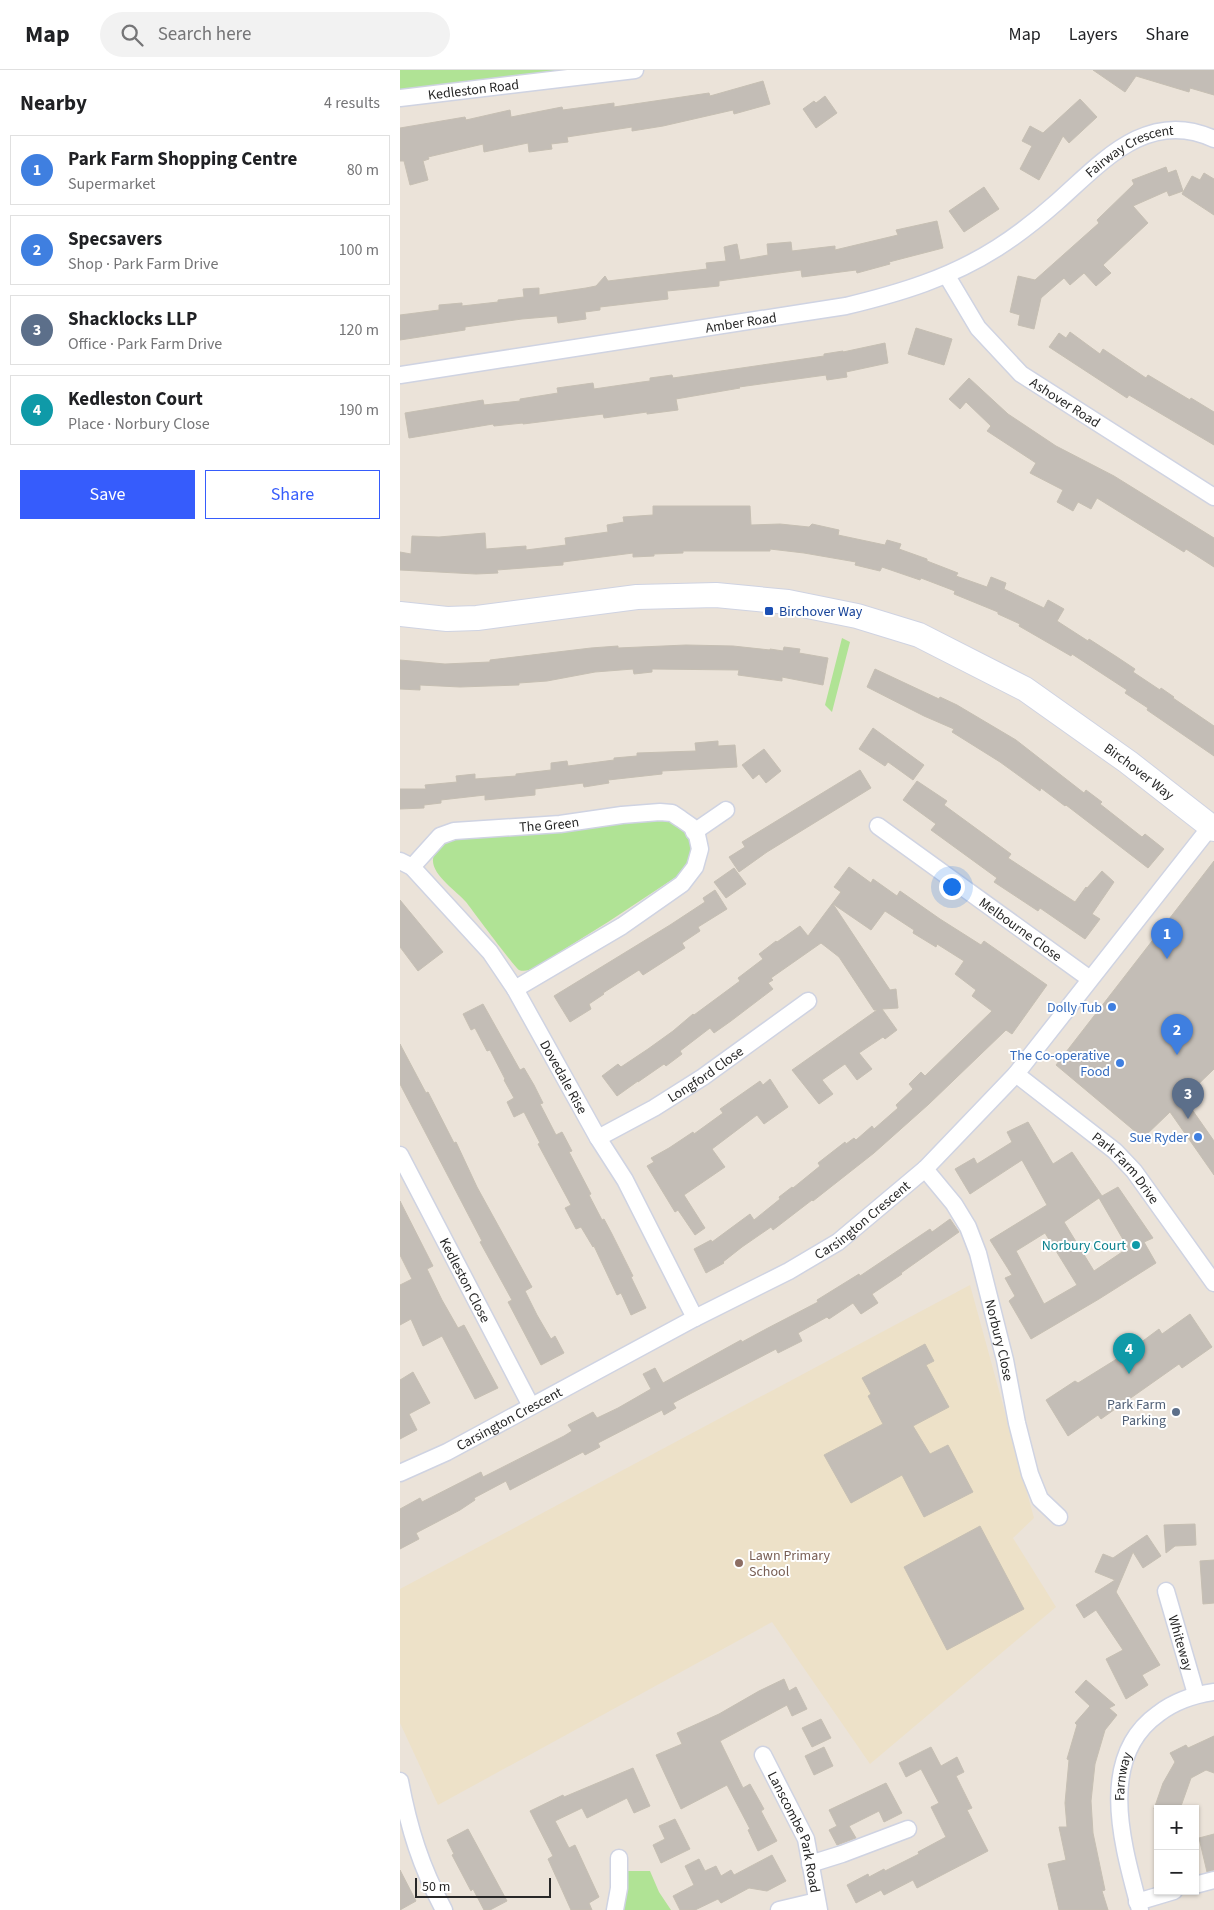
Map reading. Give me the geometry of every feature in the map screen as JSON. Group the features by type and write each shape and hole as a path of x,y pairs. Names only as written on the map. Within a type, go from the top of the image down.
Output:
{"street":[{"name":"Kedleston Road","path":"400,98 635,70"},
{"name":"Fairway Crescent","path":"1056,202 1108,156 1129,141 1150,133 1180,130 1203,134 1214,139"},
{"name":"Amber Road","path":"400,375 846,306 886,297 947,276 998,248 1026,228 1056,202"},
{"name":"Ashover Road","path":"947,276 978,328 1021,374 1214,496"},
{"name":"Birchover Way","path":"400,614 447,619 477,618 637,597 716,595 788,602 857,616 919,634 1025,689 1128,762 1212,828"},
{"path":"516,989 622,926 682,884 695,867 700,849 694,832 726,810"},
{"name":"The Green","path":"406,864 440,836 454,831 560,824 622,814 660,812 672,813 686,822 694,832"},
{"name":"Melbourne Close","path":"878,826 1090,979"},
{"name":"Carsington Crescent","path":"400,1474 447,1452 696,1318 789,1271 838,1242 925,1169 1016,1074 1212,828"},
{"name":"Dovedale Rise","path":"406,864 490,952 516,989 598,1138 625,1180 696,1318"},
{"name":"Longford Close","path":"598,1138 654,1108 703,1077 808,1001"},
{"name":"Park Farm Drive","path":"1016,1074 1115,1151 1134,1171 1214,1284"},
{"name":"Kedleston Close","path":"400,1155 531,1406"},
{"name":"Norbury Close","path":"925,1169 954,1204 968,1227 978,1253 1005,1360 1017,1423 1030,1474 1040,1499 1059,1517"},
{"name":"Whiteway","path":"1166,1591 1196,1694"},
{"name":"Farnway","path":"1139,1906 1130,1873 1119,1814 1119,1791 1125,1756 1140,1729 1153,1717 1174,1703 1196,1694 1214,1692"},
{"name":"Lanscombe Park Road","path":"763,1755 806,1839 818,1906"},
{"path":"400,1781 415,1846 444,1910"},
{"path":"810,1864 908,1829"},
{"path":"615,1910 619,1888 619,1858"},
{"path":"1199,1884 1214,1880"},
{"path":"1139,1906 1165,1895"},
{"path":"779,1910 818,1906"}],"shaded area":[{"name":"Lawn Primary School","path":"970,1285 1034,1518 1013,1538 1056,1607 870,1764 772,1622 438,1805 400,1723 400,1589"}],"green space":[{"path":"400,70 568,70 400,90"},
{"path":"842,638 850,642 832,712 825,705"},
{"path":"669,819 684,830 690,842 689,856 682,873 608,922 527,971 519,970 516,967 466,902 438,874 433,861 435,852 441,846 467,837"},
{"path":"626,1871 650,1871 659,1892 671,1910 622,1910"}],"building":[{"path":"1093,70 1214,70 1214,95 1190,88 1189,92 1136,76 1125,92"},
{"path":"763,81 770,104 734,114 733,110 663,126 632,131 632,127 567,137 568,142 551,144 552,149 529,152 528,143 484,152 483,144 428,157 429,159 423,161 428,180 410,185 404,161 400,161 400,128 465,117 466,120 510,110 511,117 562,107 563,110 614,103 614,107 709,93 710,96"},
{"path":"825,96 837,113 816,128 803,109"},
{"path":"1080,99 1097,117 1069,143 1063,136 1039,180 1020,169 1032,146 1022,141 1030,126 1043,133"},
{"path":"1166,167 1168,173 1176,170 1183,191 1169,196 1167,191 1133,206 1148,223 1103,265 1111,273 1096,286 1084,273 1070,285 1064,278 1041,298 1034,329 1018,325 1020,315 1010,312 1018,276 1035,280 1099,223 1097,220 1134,184 1132,180"},
{"path":"1204,173 1214,179 1214,215 1182,194 1192,176 1200,180"},
{"path":"984,187 999,209 964,232 949,211"},
{"path":"937,221 943,248 889,262 890,264 857,273 856,270 802,277 801,270 719,281 719,286 667,291 668,299 600,307 600,310 585,312 586,319 558,323 557,316 522,319 465,327 465,330 400,340 400,315 439,310 439,305 462,303 462,306 498,302 498,300 524,297 523,289 539,288 539,295 586,288 596,286 605,276 608,281 707,269 706,263 726,261 724,247 737,244 740,260 768,255 767,244 791,242 792,251 835,246 835,250 898,235 896,230"},
{"path":"916,328 952,339 944,365 908,354"},
{"path":"1070,332 1100,354 1103,349 1146,378 1148,375 1214,412 1214,445 1129,395 1127,398 1049,347 1059,333 1066,338"},
{"path":"885,343 888,363 846,372 847,377 827,380 826,375 739,387 676,399 678,410 604,418 603,414 523,424 494,426 493,424 409,438 405,413 483,400 484,405 520,401 520,399 558,393 557,388 593,383 594,389 650,381 650,378 672,375 673,378 824,356 824,354"},
{"path":"969,378 1008,414 1056,446 1114,476 1214,538 1214,567 1186,549 1184,552 1097,498 1091,509 1078,502 1073,511 1057,502 1063,490 1030,473 1036,463 987,431 991,426 966,402 960,409 949,399"},
{"path":"653,506 750,506 751,525 780,524 809,527 812,524 839,530 838,535 885,545 887,540 901,544 899,549 958,573 956,576 987,587 991,577 1006,583 1004,589 1044,608 1048,600 1064,609 1057,621 1135,669 1133,672 1160,690 1161,688 1214,726 1214,756 1147,710 1148,708 1125,693 1127,690 1072,654 1071,656 1019,626 1020,624 998,614 998,612 954,594 955,591 921,578 920,580 882,567 880,571 855,565 856,562 770,549 770,551 683,551 683,553 633,557 633,553 563,562 563,565 497,570 498,573 476,574 400,570 400,552 411,554 412,536 439,537 485,533 486,549 526,546 526,550 566,545 565,538 608,532 607,525 624,522 623,517 653,515"},
{"path":"686,645 733,646 783,651 784,647 800,649 799,653 828,658 823,685 782,677 782,681 738,675 739,670 652,669 652,672 634,674 633,669 595,672 547,681 519,683 519,685 460,687 420,685 420,690 400,689 400,660 445,664 490,662 490,660 591,648"},
{"path":"875,669 939,699 940,697 957,705 1016,740 1084,793 1086,790 1102,802 1100,804 1142,837 1145,834 1164,849 1148,868 1066,805 1041,788 1040,791 1000,762 952,732 954,729 867,687"},
{"path":"873,728 924,765 913,780 888,762 885,766 859,749"},
{"path":"718,741 718,746 735,745 737,767 662,771 662,774 608,780 609,783 584,787 583,783 535,789 535,795 485,800 485,795 441,800 441,803 424,805 424,808 400,809 400,789 426,789 425,785 457,782 456,776 475,774 475,779 516,776 516,774 551,770 551,763 567,761 568,766 637,756 637,753 696,751 695,743"},
{"path":"764,749 781,771 766,783 759,774 753,779 742,765"},
{"path":"860,770 871,788 767,852 739,872 729,857 745,847 742,842"},
{"path":"917,781 947,801 944,805 1011,854 1008,858 1075,902 1086,887 1102,871 1114,882 1092,914 1100,919 1085,939 1040,908 1038,911 994,882 997,878 931,830 936,824 903,800"},
{"path":"1214,861 1214,1069 1184,1098 1214,1141 1214,1175 1170,1112 1143,1138 1056,1065"},
{"path":"849,867 871,883 873,879 897,896 900,891 981,945 984,941 1047,985 1012,1034 1006,1030 929,1104 874,1153 773,1230 771,1227 742,1247 724,1263 706,1273 694,1249 711,1240 712,1242 750,1214 754,1220 780,1199 779,1197 820,1166 818,1163 845,1142 846,1144 854,1138 856,1140 872,1126 874,1129 898,1108 896,1105 913,1089 909,1084 921,1072 925,1076 992,1011 972,996 976,990 955,974 964,961 937,944 936,947 913,933 914,930 885,911 871,930 833,904 890,990 896,989 898,1008 882,1009 897,1030 859,1053 872,1069 857,1080 845,1064 822,1080 833,1094 819,1104 792,1070 877,1010 874,1010 839,957 821,943 771,978 773,980 768,983 773,989 731,1021 714,1033 710,1028 680,1051 682,1054 666,1066 664,1064 617,1096 602,1076 618,1064 621,1067 648,1049 740,981 738,978 763,959 759,954 776,941 800,926 808,936 841,892 834,887"},
{"path":"734,868 746,884 726,898 714,882"},
{"path":"715,890 727,909 698,927 700,931 682,943 685,948 643,975 639,970 603,993 589,1004 591,1009 570,1022 554,996 705,902 703,898"},
{"path":"400,900 443,952 418,971 400,947"},
{"path":"483,1004 520,1070 524,1068 534,1085 543,1103 540,1104 556,1135 562,1132 572,1151 569,1152 591,1194 589,1195 602,1220 604,1219 612,1234 633,1276 631,1277 646,1308 631,1315 621,1293 617,1295 594,1246 581,1227 576,1229 565,1208 571,1205 538,1144 540,1143 524,1112 514,1117 507,1102 514,1098 505,1079 490,1050 487,1051 475,1028 471,1030 463,1014"},
{"path":"400,1044 426,1093 428,1092 454,1143 456,1142 477,1187 532,1287 525,1291 537,1315 551,1339 555,1336 564,1353 541,1365 508,1302 512,1300 480,1242 482,1241 400,1084"},
{"path":"770,1079 788,1107 764,1124 757,1115 712,1149 725,1167 684,1195 705,1228 695,1235 678,1210 675,1212 647,1166 654,1162 651,1158 693,1132 694,1134 723,1113 720,1109 760,1081 763,1085"},
{"path":"1028,1122 1053,1164 1072,1152 1102,1196 1118,1187 1153,1238 1144,1242 1156,1263 1031,1339 1009,1301 1015,1296 1005,1278 1012,1275 990,1240 1047,1205 1022,1160 970,1194 955,1169 974,1158 977,1164 1012,1142 1007,1132","holes":["1099,1198 1128,1248 1094,1271 1064,1222","1045,1233 1077,1285 1044,1304 1016,1251"]},
{"path":"400,1201 433,1266 427,1269 442,1300 458,1328 464,1325 498,1388 475,1399 442,1336 423,1346 411,1319 400,1325 400,1285 412,1279 400,1255"},
{"path":"950,1219 959,1232 872,1294 878,1303 861,1314 853,1303 829,1319 827,1317 798,1333 802,1341 778,1353 776,1349 673,1403 676,1408 664,1415 662,1410 598,1443 600,1447 585,1455 583,1452 510,1490 506,1481 474,1498 475,1500 460,1510 416,1533 419,1539 400,1549 400,1509 420,1498 422,1502 481,1472 483,1477 495,1471 564,1436 572,1431 568,1425 593,1412 597,1418 618,1408 651,1389 643,1374 655,1368 663,1383 741,1340 742,1342 818,1302 817,1300 859,1274 860,1276 930,1229 932,1232"},
{"path":"1190,1314 1212,1347 1182,1368 1179,1364 1101,1419 1098,1415 1068,1436 1046,1400 1075,1381 1078,1383 1128,1352 1159,1329 1162,1334"},
{"path":"925,1344 934,1361 926,1365 949,1407 913,1426 930,1454 948,1445 973,1492 924,1517 902,1475 851,1503 824,1455 883,1424 868,1396 871,1394 862,1378"},
{"path":"413,1372 430,1403 409,1414 417,1430 400,1439 400,1380"},
{"path":"1195,1524 1196,1545 1175,1546 1166,1553 1164,1525"},
{"path":"980,1526 1024,1609 947,1650 904,1567"},
{"path":"1147,1535 1161,1556 1143,1568 1133,1552 1116,1592 1160,1665 1142,1675 1148,1685 1126,1699 1106,1659 1123,1650 1096,1610 1084,1618 1076,1605 1115,1580 1095,1572 1103,1554 1113,1558"},
{"path":"1214,1560 1214,1603 1203,1604 1200,1561"},
{"path":"784,1679 789,1691 796,1687 807,1709 792,1716 787,1705 720,1741 743,1788 750,1784 764,1809 761,1811 777,1841 758,1851 748,1830 750,1829 727,1785 681,1809 656,1755 682,1744 677,1733 719,1714"},
{"path":"1086,1680 1115,1705 1109,1708 1117,1715 1105,1730 1095,1764 1091,1801 1093,1833 1105,1890 1102,1891 1108,1910 1059,1910 1048,1864 1066,1860 1059,1827 1067,1827 1065,1803 1069,1760 1067,1759 1077,1725 1075,1723 1090,1706 1075,1692"},
{"path":"821,1719 831,1738 812,1747 802,1728"},
{"path":"1214,1736 1214,1773 1206,1770 1191,1778 1181,1805 1155,1805 1163,1783 1175,1762 1170,1753 1186,1745 1188,1748"},
{"path":"824,1747 833,1766 814,1775 805,1756"},
{"path":"931,1747 941,1766 957,1757 964,1772 956,1776 972,1808 967,1810 988,1851 917,1888 913,1880 884,1895 881,1890 856,1903 847,1885 868,1874 869,1877 884,1869 885,1871 919,1854 918,1852 946,1837 931,1807 939,1803 921,1769 906,1777 899,1763"},
{"path":"633,1768 650,1806 634,1813 627,1798 587,1818 582,1808 555,1821 569,1848 575,1845 599,1897 589,1903 592,1910 571,1910 548,1859 553,1856 530,1811 563,1795 564,1797"},
{"path":"886,1783 902,1813 884,1822 879,1811 849,1826 856,1838 837,1845 829,1830 837,1826 829,1810"},
{"path":"675,1819 690,1849 661,1863 653,1845 665,1839 659,1826"},
{"path":"468,1829 507,1901 490,1910 484,1910 473,1889 471,1891 452,1855 454,1854 447,1840"},
{"path":"1214,1834 1214,1870 1207,1872 1199,1838"},
{"path":"772,1855 786,1881 767,1891 749,1888 721,1903 718,1899 695,1910 680,1910 673,1896 694,1885 685,1866 699,1859 705,1871 716,1866 721,1876 731,1870 734,1875"},
{"path":"400,1870 416,1901 400,1910"}],"place":[{"name":"Birchover Way","path":"769,611"},
{"name":"Park Farm Shopping Centre","path":"1167,959"},
{"name":"Dolly Tub","path":"1112,1007"},
{"name":"Specsavers","path":"1177,1055"},
{"name":"The Co-operative Food","path":"1120,1063"},
{"name":"Shacklocks LLP","path":"1188,1119"},
{"name":"Sue Ryder","path":"1198,1137"},
{"name":"Norbury Court","path":"1136,1245"},
{"name":"Kedleston Court","path":"1129,1374"},
{"name":"Park Farm Parking","path":"1176,1412"},
{"name":"Lawn Primary School","path":"739,1563"}]}
